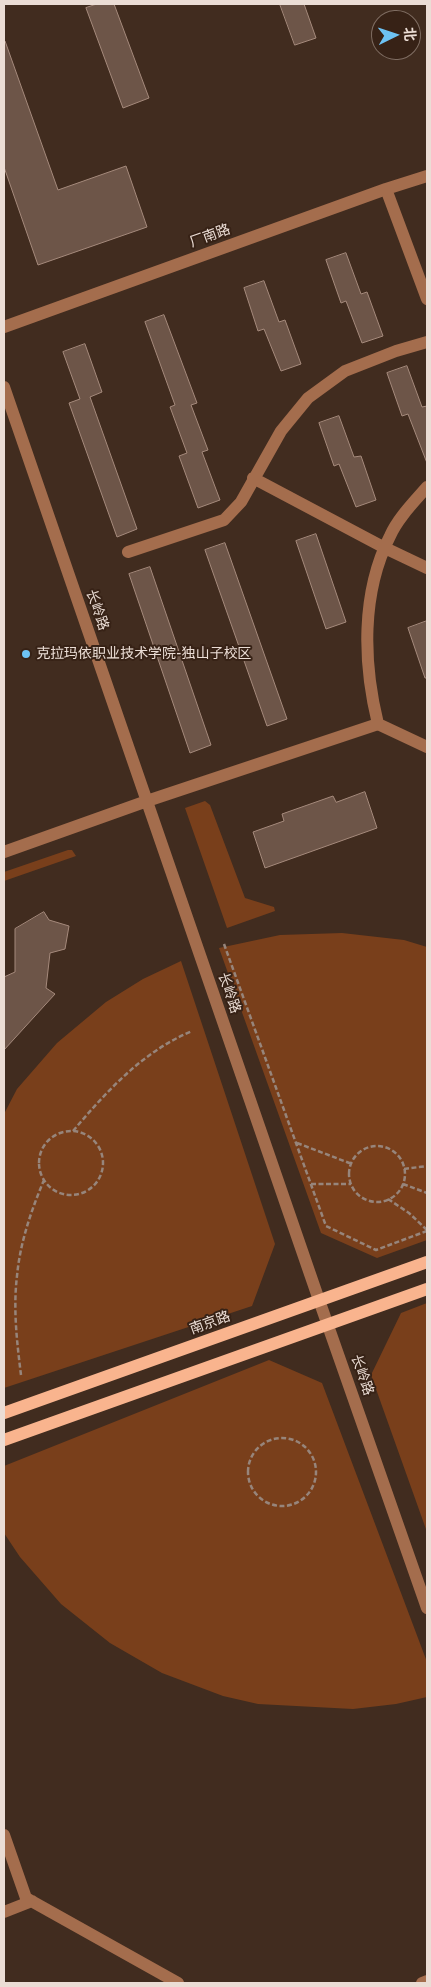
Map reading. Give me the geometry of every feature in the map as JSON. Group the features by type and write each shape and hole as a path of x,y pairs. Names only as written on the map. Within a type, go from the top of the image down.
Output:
{"main road":[{"name":"南京路","path":"4,1413 427,1262"},
{"path":"4,1440 427,1289"}],"street":[{"name":"厂南路","path":"4,327 386,189 427,176"},
{"path":"386,189 427,299"},
{"path":"128,552 224,520 241,502 281,431 308,398 345,371 396,351 427,342"},
{"name":"长岭路","path":"4,387 427,1608"},
{"path":"254,478 385,548 427,568"},
{"path":"378,724 370,685 368,660 369,616 376,570 390,535 414,501 427,488"},
{"path":"4,852 147,801 378,724 427,746"},
{"path":"4,1835 26,1898 178,1983"},
{"path":"4,1912 32,1901"},
{"path":"422,1983 427,1982"}],"path":[{"path":"224,944 326,1226 376,1250 427,1231 409,1213 388,1199"},
{"path":"73,1131 121,1078 147,1056 171,1040 192,1031"},
{"path":"68,1130 73,1131 92,1138 100,1148 104,1160 102,1172 96,1184 87,1192 75,1196 62,1194 51,1188 44,1180 39,1166 40,1154 46,1142 56,1134 68,1130"},
{"path":"297,1143 352,1164"},
{"path":"372,1146 383,1147 397,1155 401,1159 404,1170 403,1184 400,1190 382,1202 371,1202 361,1197 354,1189 350,1179 354,1158 362,1150 372,1146"},
{"path":"404,1170 427,1166"},
{"path":"21,1376 17,1340 16,1276 23,1241 44,1180"},
{"path":"311,1184 352,1184"},
{"path":"403,1184 427,1193"},
{"path":"278,1438 292,1439 304,1445 312,1456 316,1468 315,1482 309,1494 298,1503 286,1507 272,1505 260,1499 251,1489 248,1476 249,1462 255,1450 265,1442 278,1438"}],"shaded area":[{"path":"205,801 210,805 245,898 274,907 275,911 227,928 185,808"},
{"path":"72,850 76,856 4,881 4,872"},
{"path":"342,933 404,940 427,947 427,1240 377,1258 321,1233 219,948 280,935"},
{"path":"181,961 275,1244 252,1306 4,1388 4,1114 17,1089 57,1043 106,1002 143,979"},
{"path":"427,1303 427,1532 371,1375 401,1313"},
{"path":"269,1360 322,1383 427,1662 427,1697 396,1704 353,1709 258,1704 223,1696 162,1673 110,1643 61,1604 20,1557 4,1533 4,1466"}],"building":[{"path":"97,4 114,4 149,98 123,108 86,8"},
{"path":"280,4 304,4 316,38 295,45"},
{"path":"4,41 58,190 126,166 147,227 38,265 4,167"},
{"path":"346,253 361,294 367,292 383,336 362,343 346,301 341,303 326,260"},
{"path":"264,281 279,322 285,320 301,364 281,371 264,329 258,331 244,288"},
{"path":"164,315 197,403 191,405 208,450 202,452 220,500 198,508 179,456 187,453 170,407 175,405 145,322"},
{"path":"85,344 102,392 90,397 137,529 117,537 69,403 80,399 63,352"},
{"path":"407,366 422,407 427,406 427,463 408,414 402,416 387,373"},
{"path":"339,416 354,457 361,456 376,500 356,507 339,464 334,466 319,423"},
{"path":"316,534 346,622 326,629 296,541"},
{"path":"225,543 287,719 267,726 205,550"},
{"path":"150,567 211,745 190,753 129,574"},
{"path":"427,621 427,678 425,678 408,628"},
{"path":"365,792 377,828 265,868 253,832 284,821 282,814 333,796 336,802"},
{"path":"44,912 49,920 69,926 65,949 50,953 46,988 55,994 4,1050 4,977 15,972 15,929"}],"place":[{"name":"克拉玛依职业技术学院-独山子校区","path":"26,654"}]}
